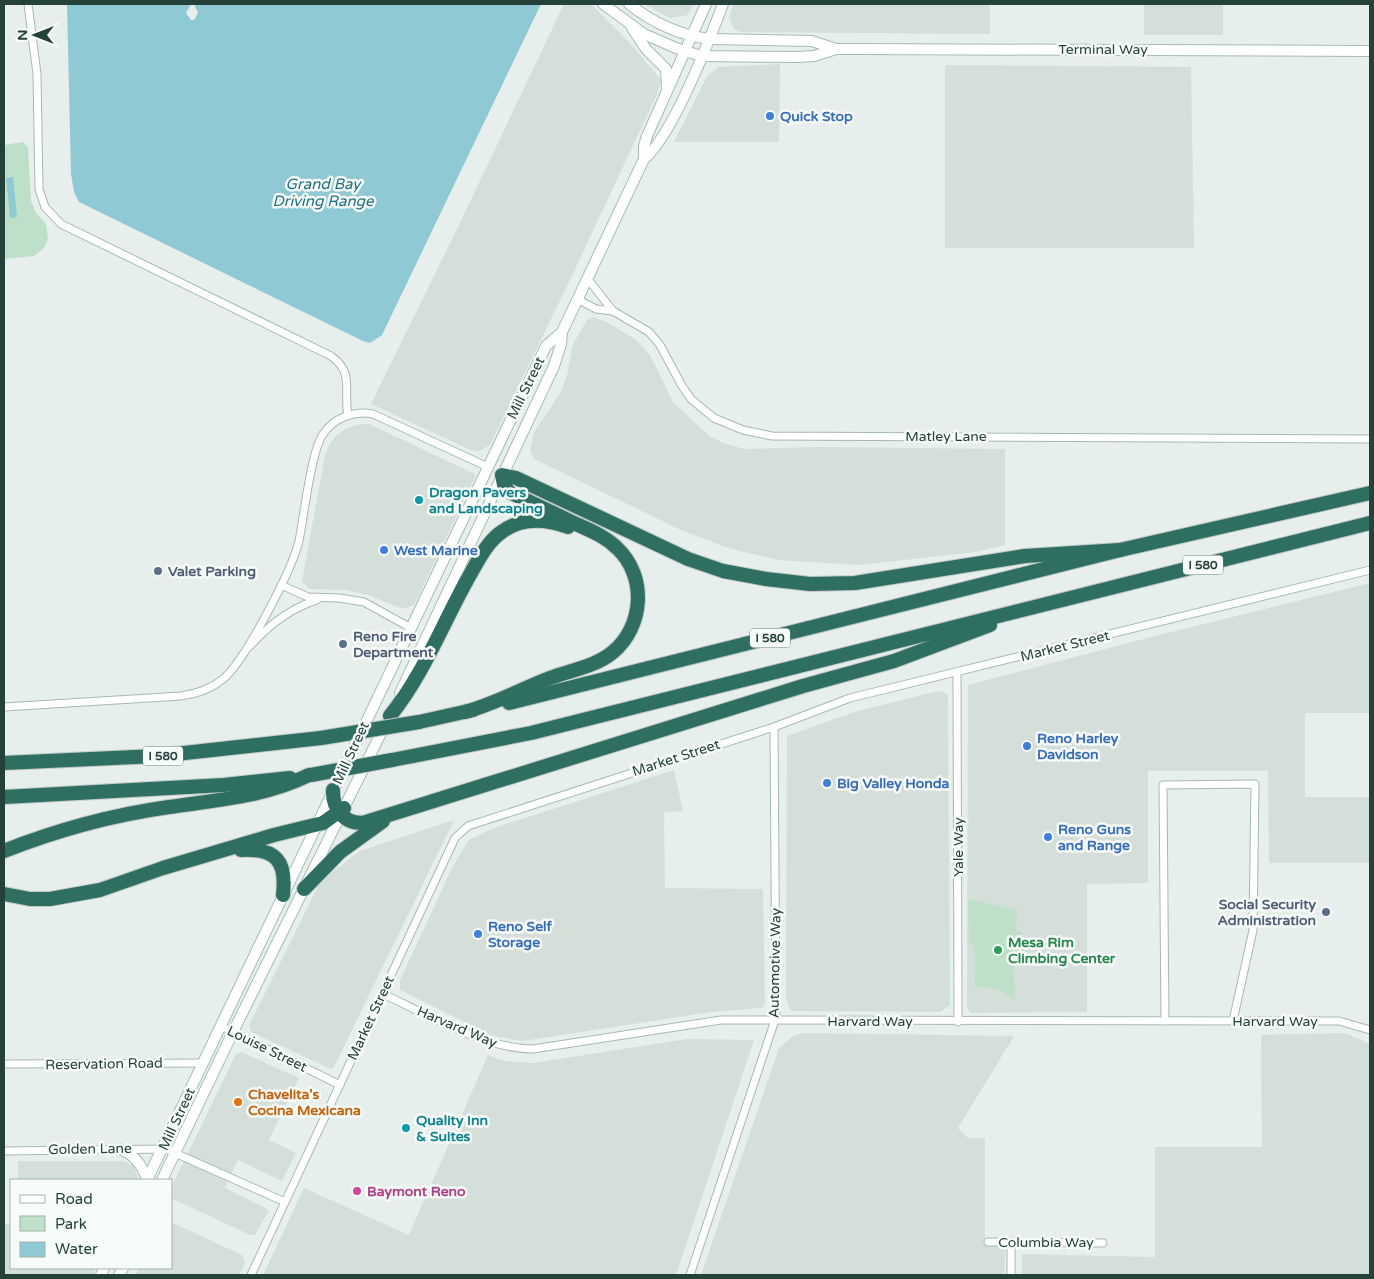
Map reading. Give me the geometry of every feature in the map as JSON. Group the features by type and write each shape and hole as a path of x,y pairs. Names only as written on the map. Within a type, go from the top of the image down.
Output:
{"highway":[{"path":"465,712 596,662 612,652 625,639 637,613 636,581 624,556 603,537 509,492 504,485 502,475 516,478 688,559 722,571 766,580 810,584 877,582 1025,556 1120,550"},
{"name":"I 580","path":"4,762 157,756 321,738 419,722 556,692 1120,550 1370,493"},
{"path":"390,716 414,683 469,577 486,547 497,535 518,523 535,520 603,537"},
{"name":"I 580","path":"4,797 224,785 310,775 392,760 530,732 1370,523"},
{"path":"333,790 334,802 341,811 351,821 363,823 920,652 1022,610"},
{"path":"4,851 47,835 95,821 169,807 254,795 291,784 310,775"},
{"path":"304,888 327,863 353,841 386,819 412,807"},
{"path":"4,894 40,899 84,894 274,835 317,825 341,811"},
{"path":"228,850 258,850 273,855 284,870 283,895"}],"main road":[{"path":"603,4 630,25 640,42 666,69 668,76 666,95"},
{"name":"Terminal Way","path":"628,4 657,22 692,37 812,41 836,49"},
{"name":"Mill Street","path":"644,159 644,146 647,136 706,4"},
{"name":"Mill Street","path":"148,1179 546,346 562,332 644,159 660,143 709,39 723,4"},
{"name":"Terminal Way","path":"630,25 657,40 701,56 798,58 814,56 836,49 1370,50"},
{"name":"Mill Street","path":"162,1179 232,1032 390,716 554,366 562,344 562,332"},
{"path":"488,467 502,475"},
{"path":"120,1149 130,1154 139,1162 147,1179"}],"street":[{"path":"28,4 36,74 39,189 48,212 60,224 331,356 342,365 346,373 348,415"},
{"path":"587,278 613,311"},
{"name":"Matley Lane","path":"577,299 596,309 613,311 649,332 668,357 682,386 702,409 728,426 772,436 1370,439"},
{"path":"238,662 281,585 296,551 320,440 333,424 348,415 361,413 379,416 488,467"},
{"name":"Market Street","path":"251,1275 455,838 468,826 774,727 850,698 1370,570"},
{"path":"281,585 308,597 364,602 411,628"},
{"path":"4,707 189,695 216,684 238,662 263,632 287,614 305,604 332,598"},
{"name":"Yale Way","path":"957,673 958,1022"},
{"name":"Automotive Way","path":"690,1275 775,1020 774,727"},
{"path":"1165,1021 1163,785 1254,784 1253,930 1233,1021"},
{"name":"Harvard Way","path":"383,994 490,1043 516,1049 533,1049 721,1020 958,1022 1339,1021 1370,1030"},
{"name":"Louise Street","path":"221,1026 340,1085"},
{"name":"Reservation Road","path":"4,1064 203,1063"},
{"name":"Golden Lane","path":"4,1151 163,1148 176,1152 285,1202"},
{"name":"Columbia Way","path":"988,1242 1103,1243"},
{"path":"1011,1242 1011,1275"}],"shaded area":[{"path":"564,4 591,4 629,42 661,80 657,94 569,282 490,445 480,451 473,451 371,404"},
{"path":"644,4 693,4 688,15 670,18"},
{"path":"733,4 990,4 990,34 741,32 734,29 729,18"},
{"path":"1144,4 1223,4 1223,35 1144,35"},
{"path":"780,64 779,142 674,142 707,76 719,67"},
{"path":"945,65 1191,67 1194,248 945,248"},
{"path":"593,317 608,323 636,340 650,355 673,402 708,435 723,443 744,449 815,447 1005,449 1005,545 976,552 859,565 778,560 728,548 681,530 534,459 530,450 534,432 561,392 567,375 573,344 587,320"},
{"path":"369,424 475,474 414,605 406,608 400,608 368,595 347,590 310,589 302,581 325,455 330,443 337,435 347,428"},
{"path":"1370,583 1370,713 1305,713 1305,797 1370,797 1370,863 1269,863 1268,771 1148,771 1148,883 1087,884 1087,1012 971,1013 967,1007 968,685 1147,638"},
{"path":"939,691 946,693 948,696 950,1005 940,1012 791,1011 786,999 787,736 854,712"},
{"path":"674,770 683,811 664,812 665,888 763,889 765,1004 762,1008 711,1012 523,1041 493,1036 400,990 400,980 454,864 469,840 494,828"},
{"path":"454,820 334,1067 331,1069 251,1032 249,1025 318,886 331,873 360,851"},
{"path":"802,1033 1014,1036 958,1128 968,1138 985,1138 985,1245 1006,1246 1004,1275 701,1275 779,1048 793,1036"},
{"path":"1345,1033 1370,1044 1370,1275 1022,1275 1022,1254 1155,1257 1155,1147 1262,1147 1261,1035"},
{"path":"687,1039 754,1040 676,1275 263,1275 304,1188 409,1235 488,1055 504,1061 533,1063"},
{"path":"241,1052 299,1078 269,1140 296,1153 282,1181 238,1160 225,1188 269,1210 255,1235 250,1235 172,1197 172,1186 236,1054"},
{"path":"18,1161 123,1161 134,1166 138,1177 137,1179 18,1179"},
{"path":"172,1222 242,1255 245,1263 239,1275 135,1275 138,1269 172,1269"},
{"path":"4,1224 10,1224 10,1269 96,1269 93,1275 4,1275"}],"green space":[{"path":"23,142 28,147 31,201 36,213 46,224 48,239 44,248 34,256 4,259 4,145"},
{"name":"Mesa Rim Climbing Center","path":"968,899 1017,910 1016,931 1022,932 1021,957 1013,956 1015,1000 998,990 975,986 974,945 969,944"}],"water":[{"name":"Grand Bay Driving Range","path":"67,4 191,4 186,13 191,20 194,20 198,13 194,4 541,4 382,335 370,343 79,202 74,192 71,174"},
{"path":"13,177 17,217 10,218 6,178"}],"place":[{"name":"Quick Stop","path":"770,116"},
{"name":"Dragon Pavers and Landscaping","path":"419,500"},
{"name":"West Marine","path":"384,550"},
{"name":"Valet Parking","path":"158,571"},
{"name":"Reno Fire Department","path":"343,644"},
{"name":"Reno Harley Davidson","path":"1027,746"},
{"name":"Big Valley Honda","path":"827,783"},
{"name":"Reno Guns and Range","path":"1048,837"},
{"name":"Social Security Administration","path":"1326,912"},
{"name":"Reno Self Storage","path":"478,934"},
{"name":"Mesa Rim Climbing Center","path":"998,950"},
{"name":"Chavelita's Cocina Mexicana","path":"238,1102"},
{"name":"Quality Inn & Suites","path":"406,1128"},
{"name":"Baymont Reno","path":"357,1191"}]}
